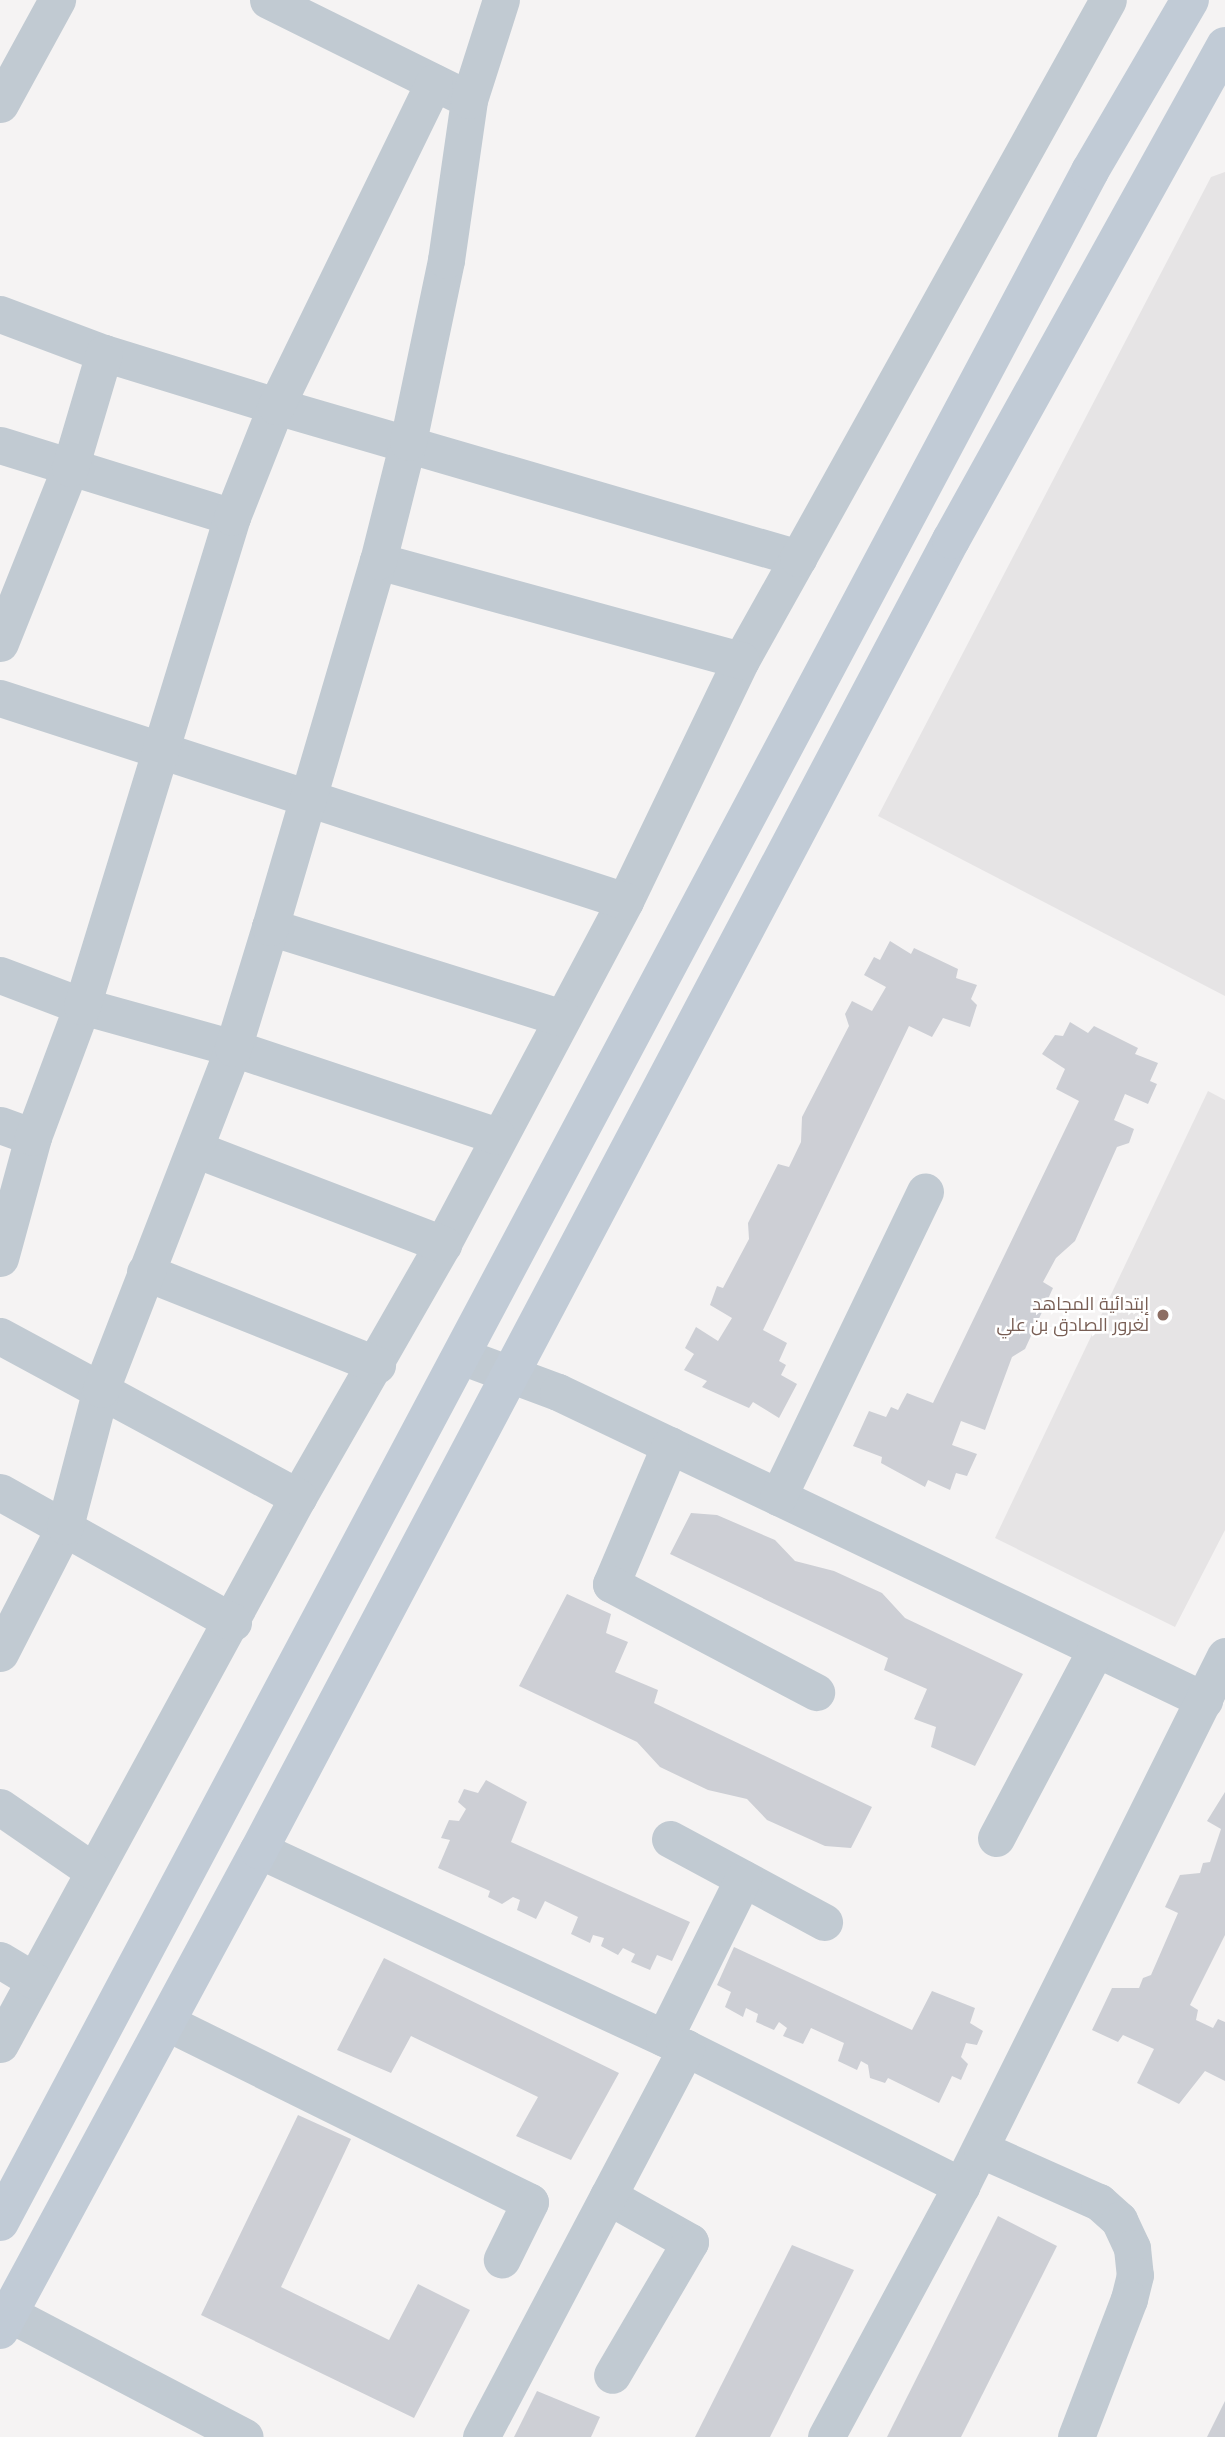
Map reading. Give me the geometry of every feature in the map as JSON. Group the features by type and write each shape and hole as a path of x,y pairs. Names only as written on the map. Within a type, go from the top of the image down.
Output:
{"street":[{"path":"268,0 469,100"},
{"path":"0,1653 65,1526 101,1389 233,1048 270,927 378,561 408,442 446,260 469,100 501,0"},
{"path":"0,2044 93,1871 233,1622 298,1497 377,1365 443,1244 497,1136 625,901 741,660 1108,0"},
{"path":"0,2221 1083,184 1190,0"},
{"path":"0,104 54,1"},
{"path":"245,2437 3,2318 259,1850 951,540 1225,46"},
{"path":"0,1258 16,1131 82,1006 232,517 276,406 433,82"},
{"path":"0,314 104,353 276,406 408,442 799,558"},
{"path":"0,643 70,468 104,353"},
{"path":"0,445 232,517"},
{"path":"378,561 741,660"},
{"path":"0,698 305,801 625,901"},
{"path":"270,927 562,1018"},
{"path":"0,975 82,1006 233,1048 497,1136"},
{"path":"195,1149 443,1244"},
{"path":"778,1497 925,1192"},
{"path":"145,1272 377,1365"},
{"path":"0,1336 298,1497"},
{"path":"461,1356 558,1392 1204,1700"},
{"path":"670,1445 611,1584 816,1692"},
{"path":"0,1492 233,1622"},
{"path":"996,1838 1096,1649"},
{"path":"826,2437 982,2150 1001,2098 1225,1656"},
{"path":"0,1807 93,1871"},
{"path":"670,1839 824,1922"},
{"path":"259,1850 675,2043 961,2186"},
{"path":"481,2437 608,2196 743,1879"},
{"path":"0,1960 33,1980"},
{"path":"166,2022 530,2202 502,2259"},
{"path":"982,2150 1099,2202 1119,2220 1132,2248 1135,2275 1129,2299 1076,2437"},
{"path":"608,2196 690,2242 612,2375"}],"shaded area":[{"path":"1225,172 1225,996 878,816 1211,177"},
{"name":"إبتدائية المجاهد لغرور الصادق بن علي","path":"1208,1091 1225,1100 1225,1530 1175,1627 995,1538"}],"building":[{"path":"890,941 911,954 914,948 958,969 956,978 977,985 971,999 977,1005 970,1027 943,1018 932,1037 909,1026 763,1330 787,1343 779,1361 786,1365 781,1375 797,1384 779,1418 753,1402 749,1408 702,1387 707,1381 684,1370 694,1354 685,1348 696,1327 718,1341 732,1318 710,1305 717,1286 723,1288 749,1239 748,1223 778,1164 789,1167 801,1142 802,1117 849,1026 845,1014 852,1001 872,1011 886,987 864,975 874,957 880,960"},
{"path":"1070,1022 1088,1033 1094,1026 1138,1048 1135,1054 1158,1063 1150,1081 1157,1084 1148,1104 1125,1094 1114,1120 1134,1129 1129,1143 1117,1147 1075,1241 1056,1258 1043,1282 1053,1288 1025,1349 1012,1357 985,1430 961,1421 952,1445 977,1454 967,1476 956,1473 950,1490 928,1480 925,1487 881,1463 882,1457 853,1446 869,1411 886,1417 891,1407 898,1410 907,1393 933,1403 1079,1101 1056,1089 1065,1069 1042,1054 1055,1035 1063,1036"},
{"path":"691,1513 717,1515 775,1540 795,1561 834,1571 882,1593 905,1618 1023,1674 975,1766 931,1747 936,1727 914,1719 927,1689 884,1670 888,1658 670,1554"},
{"path":"567,1594 611,1614 606,1633 628,1642 615,1672 658,1690 654,1703 872,1807 851,1848 825,1846 767,1820 747,1799 708,1790 660,1767 637,1742 519,1686"},
{"path":"486,1780 527,1802 511,1842 690,1922 672,1961 657,1955 650,1970 631,1962 635,1954 623,1948 618,1955 601,1946 604,1938 593,1935 590,1943 571,1934 578,1917 545,1901 536,1919 517,1910 520,1900 513,1897 502,1904 488,1897 490,1891 438,1868 450,1840 441,1838 449,1820 459,1821 466,1809 458,1802 464,1789 478,1793"},
{"path":"1225,1792 1225,1935 1190,2005 1198,2010 1196,2020 1213,2028 1218,2019 1225,2022 1225,2081 1205,2071 1179,2104 1137,2083 1154,2049 1123,2035 1118,2042 1092,2030 1112,1988 1139,1988 1143,1978 1151,1975 1178,1913 1165,1907 1180,1875 1200,1873 1203,1863 1210,1862 1221,1829 1207,1821"},
{"path":"734,1947 912,2030 932,1991 975,2008 970,2023 983,2031 977,2045 966,2043 961,2057 968,2064 961,2080 952,2076 939,2103 888,2078 885,2083 870,2078 868,2065 861,2061 857,2070 838,2061 844,2043 811,2028 803,2044 783,2036 787,2028 779,2022 774,2030 756,2022 758,2014 746,2008 743,2017 725,2007 731,1992 717,1985"},
{"path":"384,1958 619,2073 571,2160 516,2136 538,2097 411,2036 391,2073 337,2050"},
{"path":"298,2115 351,2139 281,2287 389,2340 418,2284 470,2310 414,2418 201,2315"},
{"path":"998,2216 1057,2246 961,2437 887,2437"},
{"path":"792,2245 854,2270 770,2437 695,2437"},
{"path":"537,2391 600,2417 591,2437 514,2437"},
{"path":"1225,2401 1225,2437 1207,2437"}],"place":[{"name":"إبتدائية المجاهد لغرور الصادق بن علي","path":"1163,1315"}]}
